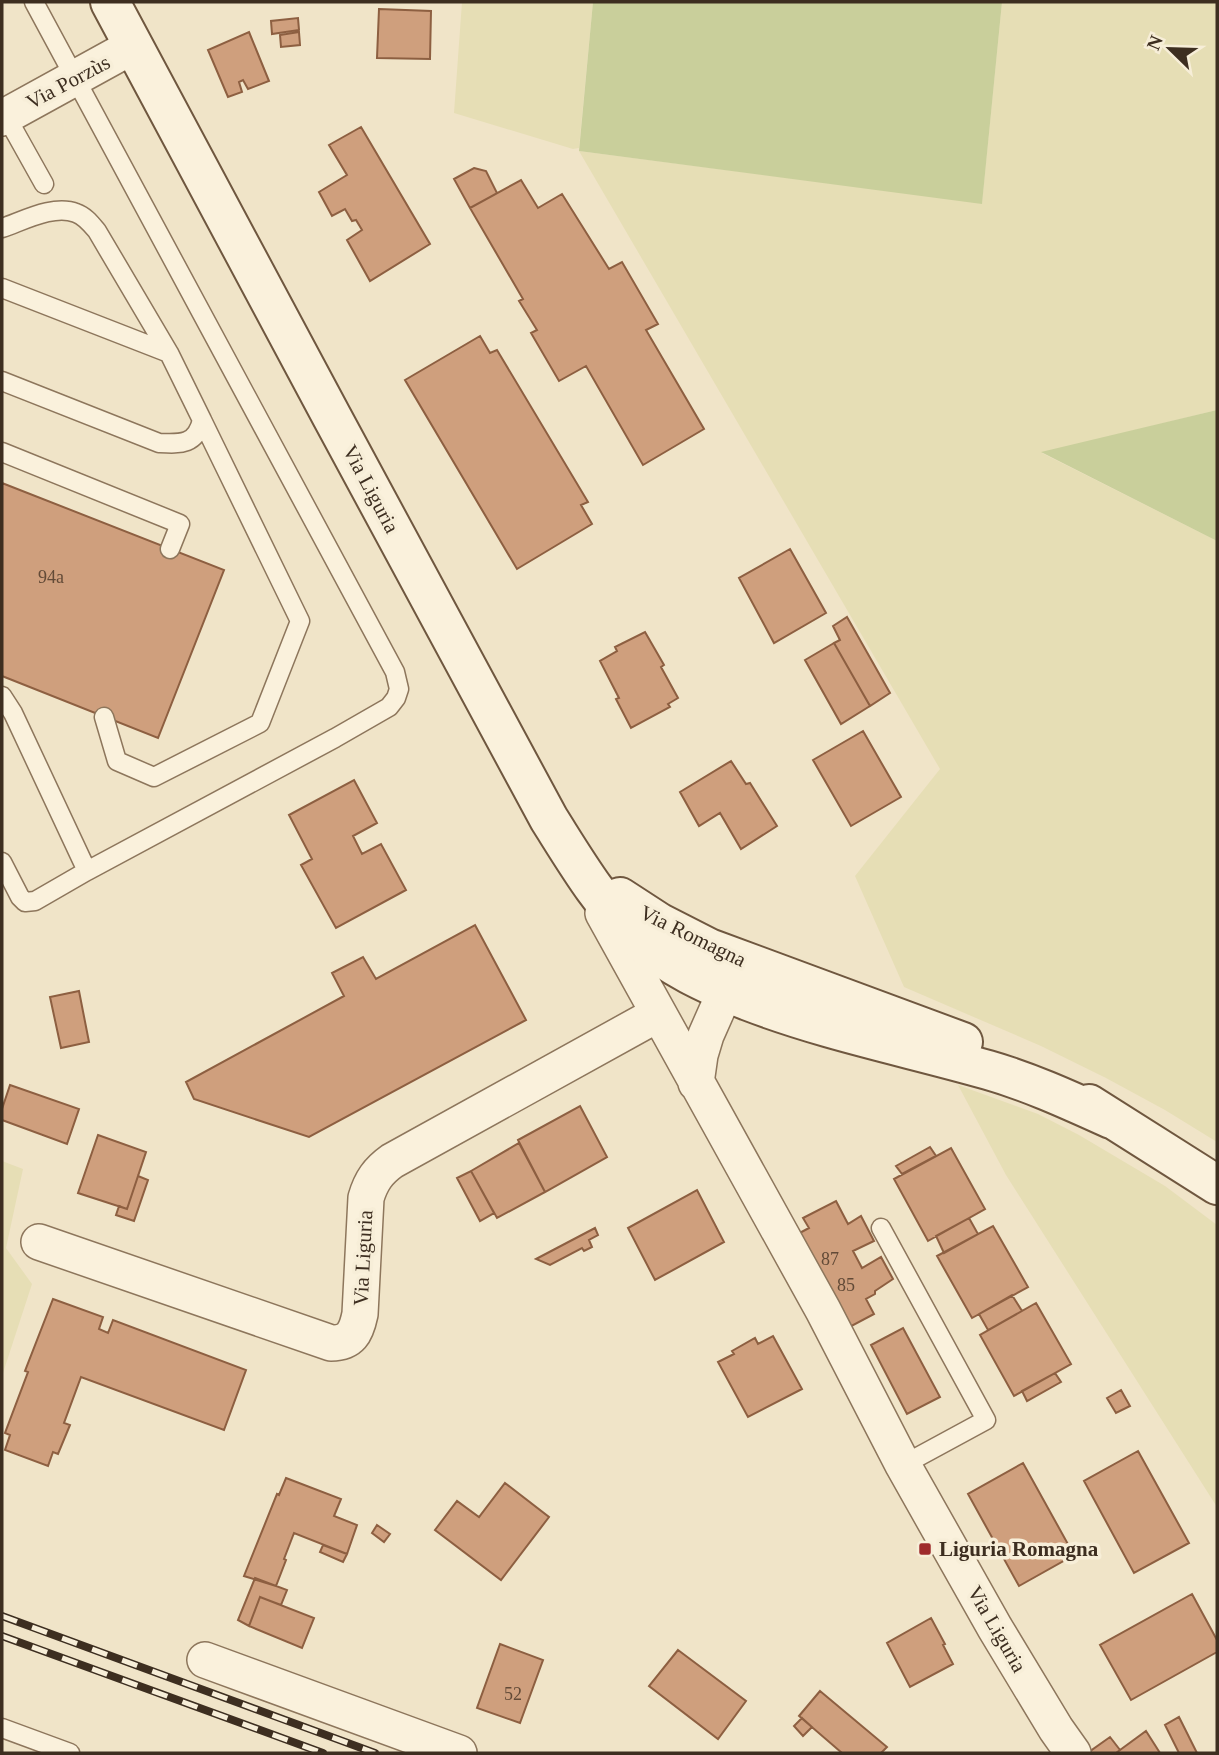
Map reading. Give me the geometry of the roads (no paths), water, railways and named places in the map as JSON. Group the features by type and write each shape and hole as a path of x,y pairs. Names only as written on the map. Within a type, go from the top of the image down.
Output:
{"main road":[{"name":"Via Liguria","path":"110,2 542,807 575,860"},
{"name":"Via Romagna","path":"575,860 618,896 653,951 725,992 773,1011 840,1032 990,1071 1067,1099 1111,1119"},
{"name":"Via Romagna","path":"653,951 709,948 929,1028 1019,1064 1062,1086 1217,1185"}],"street":[{"name":"Via Porzùs","path":"4,117 134,46"},
{"name":"Via Liguria","path":"575,860 653,951 658,1013 823,1310 903,1465 995,1628 1073,1753"},
{"path":"696,1083 703,1045 725,992 720,966 709,948"},
{"name":"Via Liguria","path":"39,1242 331,1343 343,1343 352,1336 358,1326 366,1198 374,1176 392,1161 658,1013"},
{"path":"205,1660 460,1753"}],"lane":[{"path":"2,862 20,897 25,902 35,901 389,707 399,689 395,672 34,2"},
{"path":"4,117 44,184"},
{"path":"2,228 60,211 76,212 87,219 97,231 169,353 300,621 260,723 153,777 117,761 104,717"},
{"path":"2,288 169,353"},
{"path":"2,381 159,443 180,444 191,440 200,431 202,420"},
{"path":"2,453 180,524 170,549"},
{"path":"2,696 13,713 87,871"},
{"path":"881,1228 986,1420 903,1465"},
{"path":"2,1728 70,1753"}],"railway":[{"path":"2,1616 375,1753"},
{"path":"2,1636 323,1753"}],"place":[{"name":"Liguria Romagna","path":"925,1549"}]}
